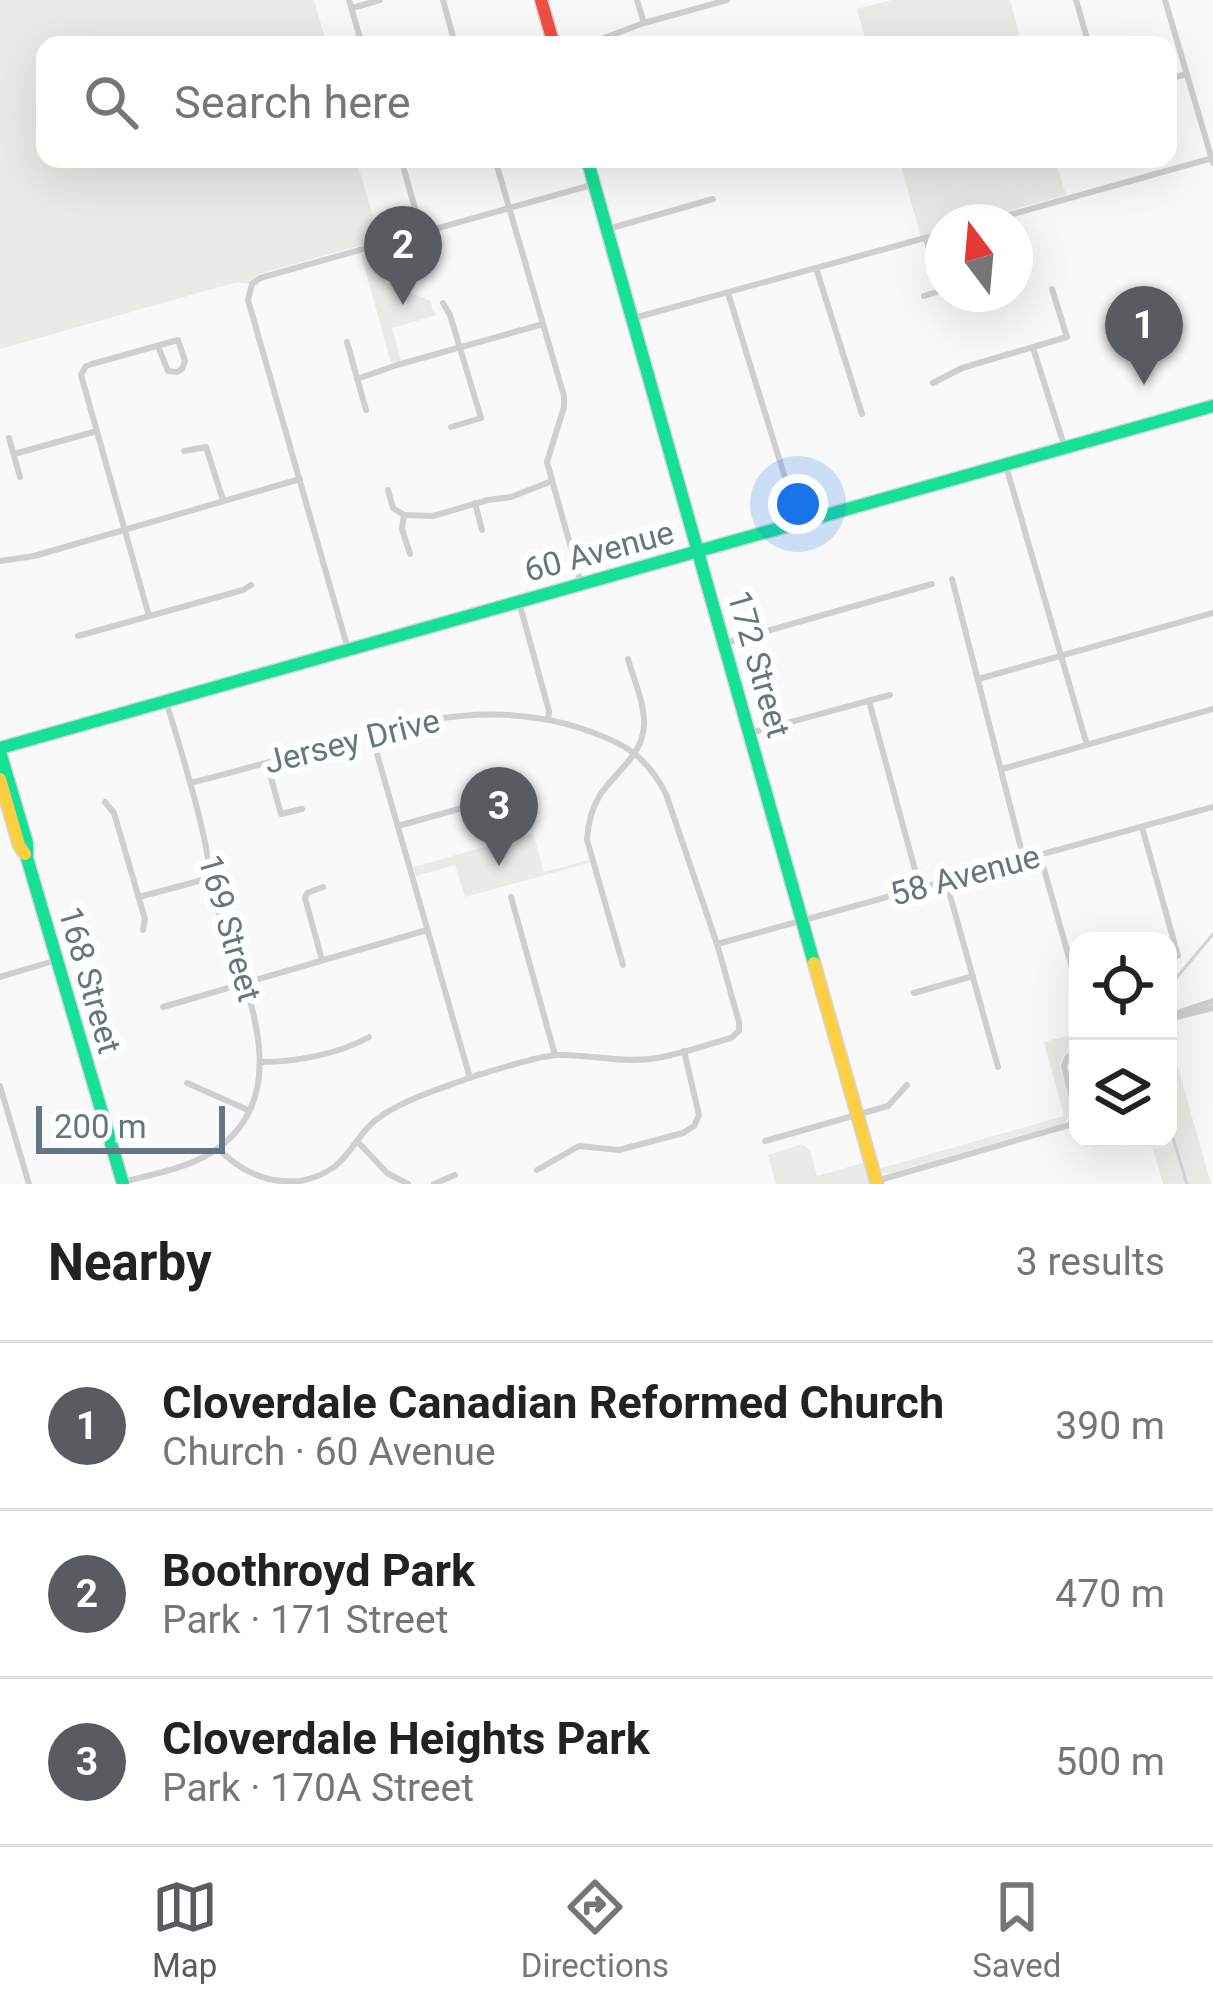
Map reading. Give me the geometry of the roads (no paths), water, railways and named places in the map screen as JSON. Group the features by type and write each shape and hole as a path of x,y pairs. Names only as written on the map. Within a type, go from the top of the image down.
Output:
{"street":[{"path":"359,36 350,4 380,0"},
{"path":"443,0 453,36"},
{"path":"542,0 552,36"},
{"path":"637,0 644,23"},
{"path":"1076,0 1086,36"},
{"path":"1165,0 1176,36"},
{"path":"609,36 721,1"},
{"path":"1033,209 1212,160 1177,40"},
{"path":"1177,77 1187,74"},
{"path":"403,168 422,232"},
{"path":"498,168 564,396 547,462 581,584"},
{"name":"172 Street","path":"590,168 876,1183"},
{"path":"348,649 248,300 252,284 595,184"},
{"path":"608,229 713,199"},
{"path":"633,318 925,238"},
{"path":"817,268 862,414"},
{"path":"933,382 962,368 1067,337 1052,289"},
{"path":"728,293 800,523"},
{"path":"443,303 482,418 451,427"},
{"path":"358,379 543,324"},
{"path":"149,616 82,371 92,364 178,340 182,369 168,371 158,346"},
{"path":"346,342 366,410"},
{"path":"1033,347 1065,448"},
{"name":"60 Avenue","path":"0,750 1213,406"},
{"path":"14,454 98,431"},
{"path":"9,438 20,477"},
{"path":"184,451 206,447 223,500"},
{"path":"1006,464 1087,745"},
{"path":"0,561 125,531 300,479"},
{"path":"388,490 393,508 404,515 433,516 511,497 552,481"},
{"path":"475,503 482,530"},
{"path":"404,515 402,530 410,554"},
{"path":"952,579 1024,860"},
{"path":"724,643 932,584"},
{"path":"78,636 251,585"},
{"path":"518,602 548,720"},
{"path":"978,679 1213,614"},
{"path":"623,965 587,840 598,797 643,735 644,716 628,659"},
{"path":"750,733 890,695"},
{"name":"169 Street","path":"166,700 204,837 217,908 259,1035 257,1086 235,1131 218,1148"},
{"path":"869,701 920,888"},
{"path":"1002,769 1213,709"},
{"name":"Jersey Drive","path":"190,783 411,722 460,714 548,720 598,734 635,752"},
{"path":"371,733 470,1078"},
{"name":"168 Street","path":"0,750 121,1184"},
{"path":"121,1184 189,1163 218,1148 256,1176 292,1182 328,1171 385,1114 470,1078 555,1054 640,1060 736,1035 739,1022 717,944 666,794 655,772 635,752"},
{"path":"266,763 281,814 302,808"},
{"name":"168 Street","path":"0,779 28,859"},
{"path":"398,826 513,797"},
{"path":"106,802 114,813 139,898 143,930"},
{"name":"58 Avenue","path":"717,944 1213,807"},
{"path":"1142,827 1178,956"},
{"path":"1040,855 1069,957"},
{"path":"139,898 210,878"},
{"path":"946,881 998,1067"},
{"path":"322,887 305,898 322,960"},
{"path":"511,897 555,1054"},
{"path":"164,1007 428,931"},
{"path":"0,977 57,960"},
{"path":"914,993 973,976"},
{"path":"1177,1015 1213,1005"},
{"path":"261,1062 317,1055 369,1037"},
{"path":"537,1170 575,1147 626,1149 694,1126 699,1115 684,1052"},
{"path":"1069,1057 1064,1066 1069,1086"},
{"path":"187,1083 248,1110"},
{"path":"765,1142 888,1106 907,1085"},
{"path":"0,1086 28,1184"},
{"path":"876,1183 1069,1126"},
{"path":"358,1142 387,1173 408,1184"},
{"path":"434,1184 455,1175"}],"waterway":[{"path":"1177,977 1213,934"},
{"path":"1176,1148 1187,1184"}],"place":[{"name":"Boothroyd Park","path":"403,305"},
{"name":"Cloverdale Canadian Reformed Church","path":"1144,385"},
{"name":"Cloverdale Heights Park","path":"499,866"}]}
